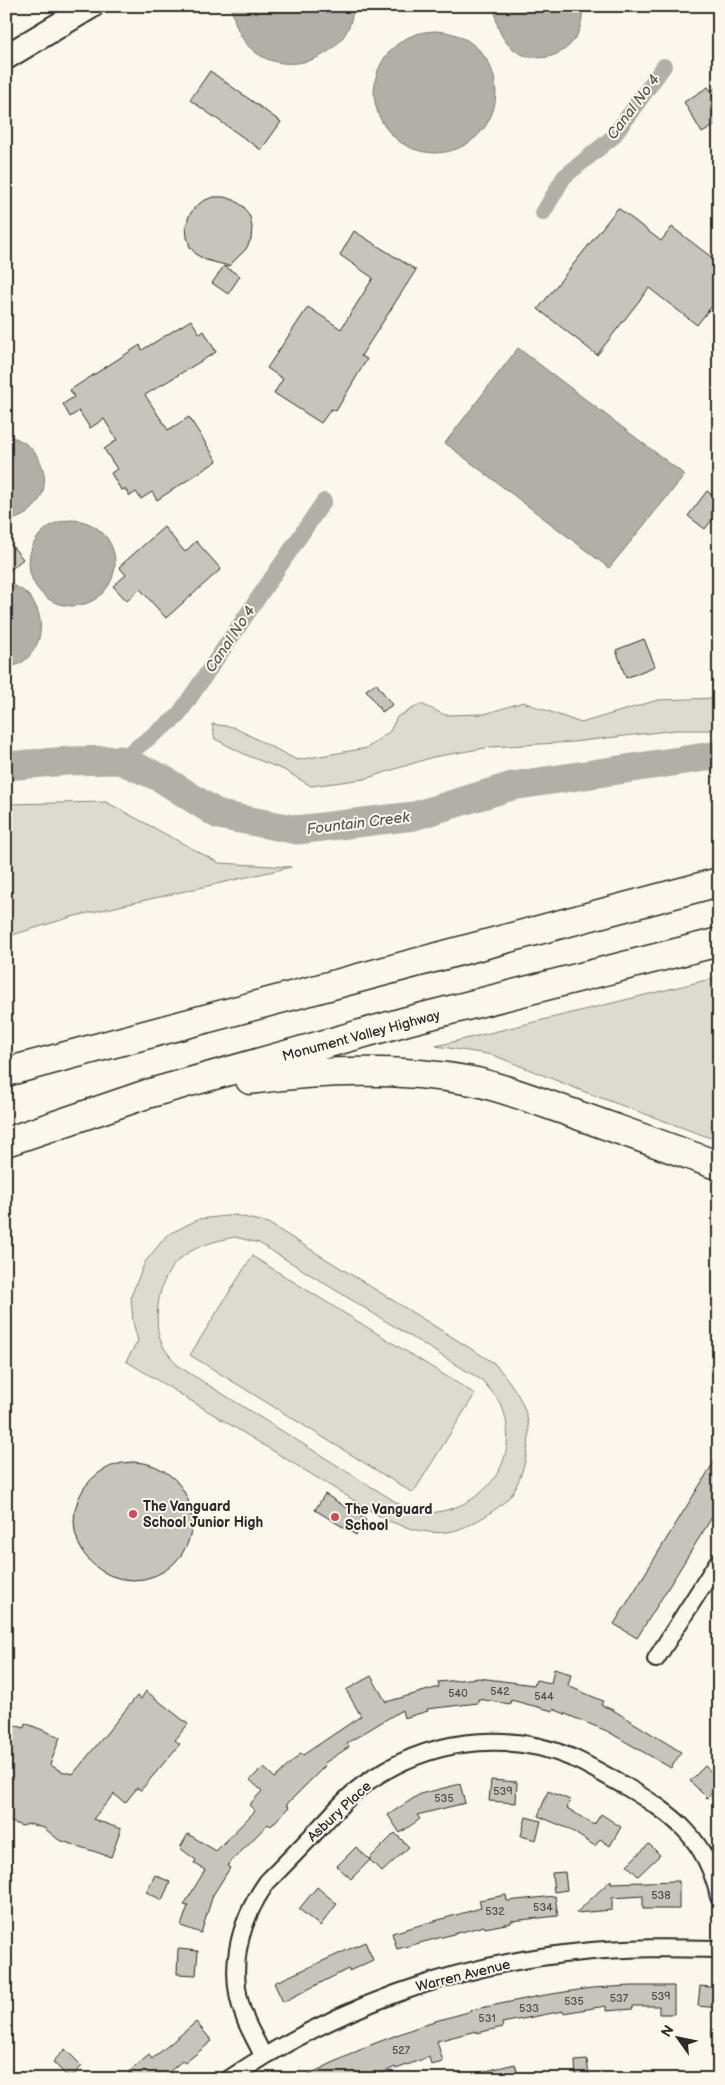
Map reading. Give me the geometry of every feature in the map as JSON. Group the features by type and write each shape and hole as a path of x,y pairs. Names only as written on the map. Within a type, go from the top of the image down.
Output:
{"highway":[{"path":"6,1072 719,882"},
{"name":"Monument Valley Highway","path":"6,1142 147,1094 407,1021 719,942"},
{"path":"147,1094 291,1074 386,1072 432,1075 475,1082 551,1106 719,1166"}],"street":[{"path":"6,58 91,6"},
{"path":"656,1659 716,1570"},
{"name":"Asbury Place","path":"263,2056 246,2020 236,1980 236,1959 246,1918 256,1897 267,1882 362,1786 403,1760 453,1744 505,1741 552,1750 581,1762 647,1799 672,1816 687,1830 710,1867 719,1897"},
{"name":"Warren Avenue","path":"229,2079 263,2056 368,2003 467,1971 542,1956 582,1952 621,1949 719,1949"}],"shaded area":[{"path":"231,6 353,6 350,25 341,40 327,52 311,60 293,63 275,62 259,55 245,42 240,34"},
{"path":"495,6 582,6 580,28 571,44 557,54 541,58 524,55 509,46 499,30"},
{"path":"435,31 447,32 458,36 469,41 478,49 486,58 491,69 495,80 495,104 491,115 486,126 478,135 469,143 458,148 447,152 435,153 423,152 412,148 401,143 392,135 384,126 379,115 375,104 374,92 375,80 379,69 384,58 392,49 401,41 412,36 423,32"},
{"path":"518,348 685,475 609,568 445,443"},
{"path":"6,436 18,439 36,454 42,465 44,476 44,488 40,499 24,515 8,522 6,522"},
{"path":"72,520 89,523 103,532 112,546 115,563 112,580 103,594 89,603 72,606 55,603 41,594 32,580 29,563 32,546 41,532 55,523"},
{"path":"6,584 17,587 34,602 40,623 40,635 36,646 28,658 6,669"},
{"path":"719,698 719,730 676,730 573,742 491,747 433,757 364,779 311,786 284,770 246,755 215,739 212,724 233,727 297,760 367,748 390,731 397,717 421,704 445,715 485,714 523,702 581,723 658,700"},
{"path":"106,802 219,863 291,867 71,917 6,937 6,804"},
{"path":"719,977 719,1141 585,1092 493,1055 436,1046"},
{"path":"235,1215 268,1223 494,1363 510,1383 523,1405 529,1430 528,1448 523,1468 517,1485 509,1498 486,1516 453,1531 427,1532 394,1523 386,1520 126,1361 138,1341 133,1322 131,1296 145,1262 167,1235 199,1219","holes":["235,1237 259,1243 483,1381 501,1405 507,1427 507,1445 503,1461 496,1476 485,1489 471,1500 437,1512 407,1509 178,1366 163,1347 157,1319 161,1289 174,1265 183,1256 194,1250 220,1240"]},
{"path":"252,1256 475,1394 413,1493 190,1355"}],"building":[{"path":"210,71 281,122 261,150 190,100"},
{"path":"719,86 719,123 702,133 684,102 708,87 711,91"},
{"path":"213,197 224,197 234,200 244,207 250,217 251,239 246,249 229,266 206,260 197,255 190,247 187,237 186,226 189,216 195,207"},
{"path":"618,208 661,241 672,227 719,263 719,297 697,325 649,288 597,355 538,309"},
{"path":"354,231 416,270 361,356 367,359 336,411 331,409 321,423 274,393 283,379 267,368 308,307 341,329 373,278 340,255"},
{"path":"224,266 240,276 228,294 212,283"},
{"path":"191,320 200,334 204,331 216,352 145,395 168,430 189,417 217,461 157,500 152,492 141,499 136,492 130,496 125,489 121,490 111,473 117,469 104,449 117,440 104,419 90,428 79,411 70,417 63,404 74,397 70,390 140,345 142,350"},
{"path":"707,491 719,500 719,511 705,529 688,516"},
{"path":"164,527 185,552 196,541 221,569 166,618 140,589 127,601 113,586 126,575 119,567"},
{"path":"6,539 23,559 6,574"},
{"path":"644,639 655,666 626,678 616,650"},
{"path":"376,683 392,705 382,712 366,690"},
{"path":"719,1454 719,1506 637,1638 614,1624"},
{"name":"The Vanguard School Junior High","path":"133,1462 156,1466 175,1479 188,1498 192,1521 188,1544 175,1563 156,1576 133,1580 110,1576 91,1563 78,1544 74,1521 78,1498 91,1479 110,1466"},
{"path":"325,1494 366,1520 356,1535 315,1510"},
{"path":"554,1669 571,1674 568,1686 603,1701 601,1705 613,1710 681,1752 671,1768 607,1731 553,1709 553,1711 511,1700 510,1704 478,1699 478,1703 427,1709 428,1711 404,1718 402,1710 347,1743 349,1747 323,1764 325,1766 286,1805 289,1807 271,1826 268,1824 227,1866 230,1868 213,1895 201,1933 181,1926 188,1906 184,1905 205,1870 194,1863 196,1860 180,1848 188,1834 216,1851 255,1811 249,1805 262,1791 250,1780 263,1767 275,1778 301,1753 303,1755 361,1716 346,1690 371,1676 386,1702 439,1687 438,1682 479,1678 534,1685 536,1680 551,1683"},
{"path":"146,1691 188,1724 175,1740 180,1744 141,1790 137,1788 125,1803 114,1794 93,1819 121,1829 111,1857 59,1840 44,1828 29,1824 22,1826 6,1820 6,1751 15,1725 24,1728 25,1723 60,1737 50,1765 61,1771 73,1774 137,1696 141,1699"},
{"path":"705,1766 719,1779 719,1785 707,1798 690,1781"},
{"path":"491,1780 517,1782 516,1803 489,1801"},
{"path":"460,1784 465,1803 417,1815 420,1819 400,1833 388,1815 420,1794"},
{"path":"548,1791 570,1800 567,1808 594,1825 601,1814 621,1827 610,1846 600,1839 595,1846 567,1828 538,1816"},
{"path":"526,1817 541,1821 536,1840 521,1836"},
{"path":"395,1833 409,1847 382,1872 369,1859"},
{"path":"649,1844 660,1855 638,1876 627,1865"},
{"path":"356,1847 370,1860 351,1879 337,1866"},
{"path":"565,1872 567,1890 554,1892 552,1873"},
{"path":"155,1875 170,1882 162,1900 146,1892"},
{"path":"611,1880 611,1883 679,1881 679,1909 643,1909 643,1896 612,1898 612,1910 576,1913"},
{"path":"317,1887 337,1904 320,1926 299,1909"},
{"path":"506,1895 507,1901 555,1896 558,1916 511,1921 511,1923 485,1928 484,1926 397,1949 392,1933 481,1908 479,1900"},
{"path":"365,1942 373,1960 349,1971 348,1969 283,2002 274,1983"},
{"path":"178,1949 198,1951 196,1975 177,1974"},
{"path":"674,1986 674,2014 659,2014 659,2006 633,2006 633,2009 606,2011 606,2006 563,2013 563,2011 502,2023 503,2027 477,2033 476,2031 437,2041 443,2062 431,2065 429,2057 396,2069 395,2067 371,2079 299,2079 368,2046 428,2023 471,2010 539,1996 591,1988"},
{"path":"700,1986 719,1988 719,2008 698,2006"},
{"path":"196,2022 212,2041 185,2063 182,2061 161,2079 135,2079 129,2072 149,2055 152,2059"},
{"path":"65,2049 82,2066 70,2079 53,2062"},
{"path":"587,2060 589,2076 576,2077 575,2061"},
{"path":"515,2064 519,2079 474,2079 473,2074"}],"waterway":[{"name":"Canal No 4","path":"543,213 564,177 613,137 664,66"},
{"name":"Canal No 4","path":"120,760 177,717 324,501"},
{"name":"Fountain Creek","path":"6,766 67,761 120,760 161,778 219,815 297,830 414,816 512,786 719,755"}],"place":[{"name":"The Vanguard School Junior High","path":"133,1514"},
{"name":"The Vanguard School","path":"335,1517"}]}
